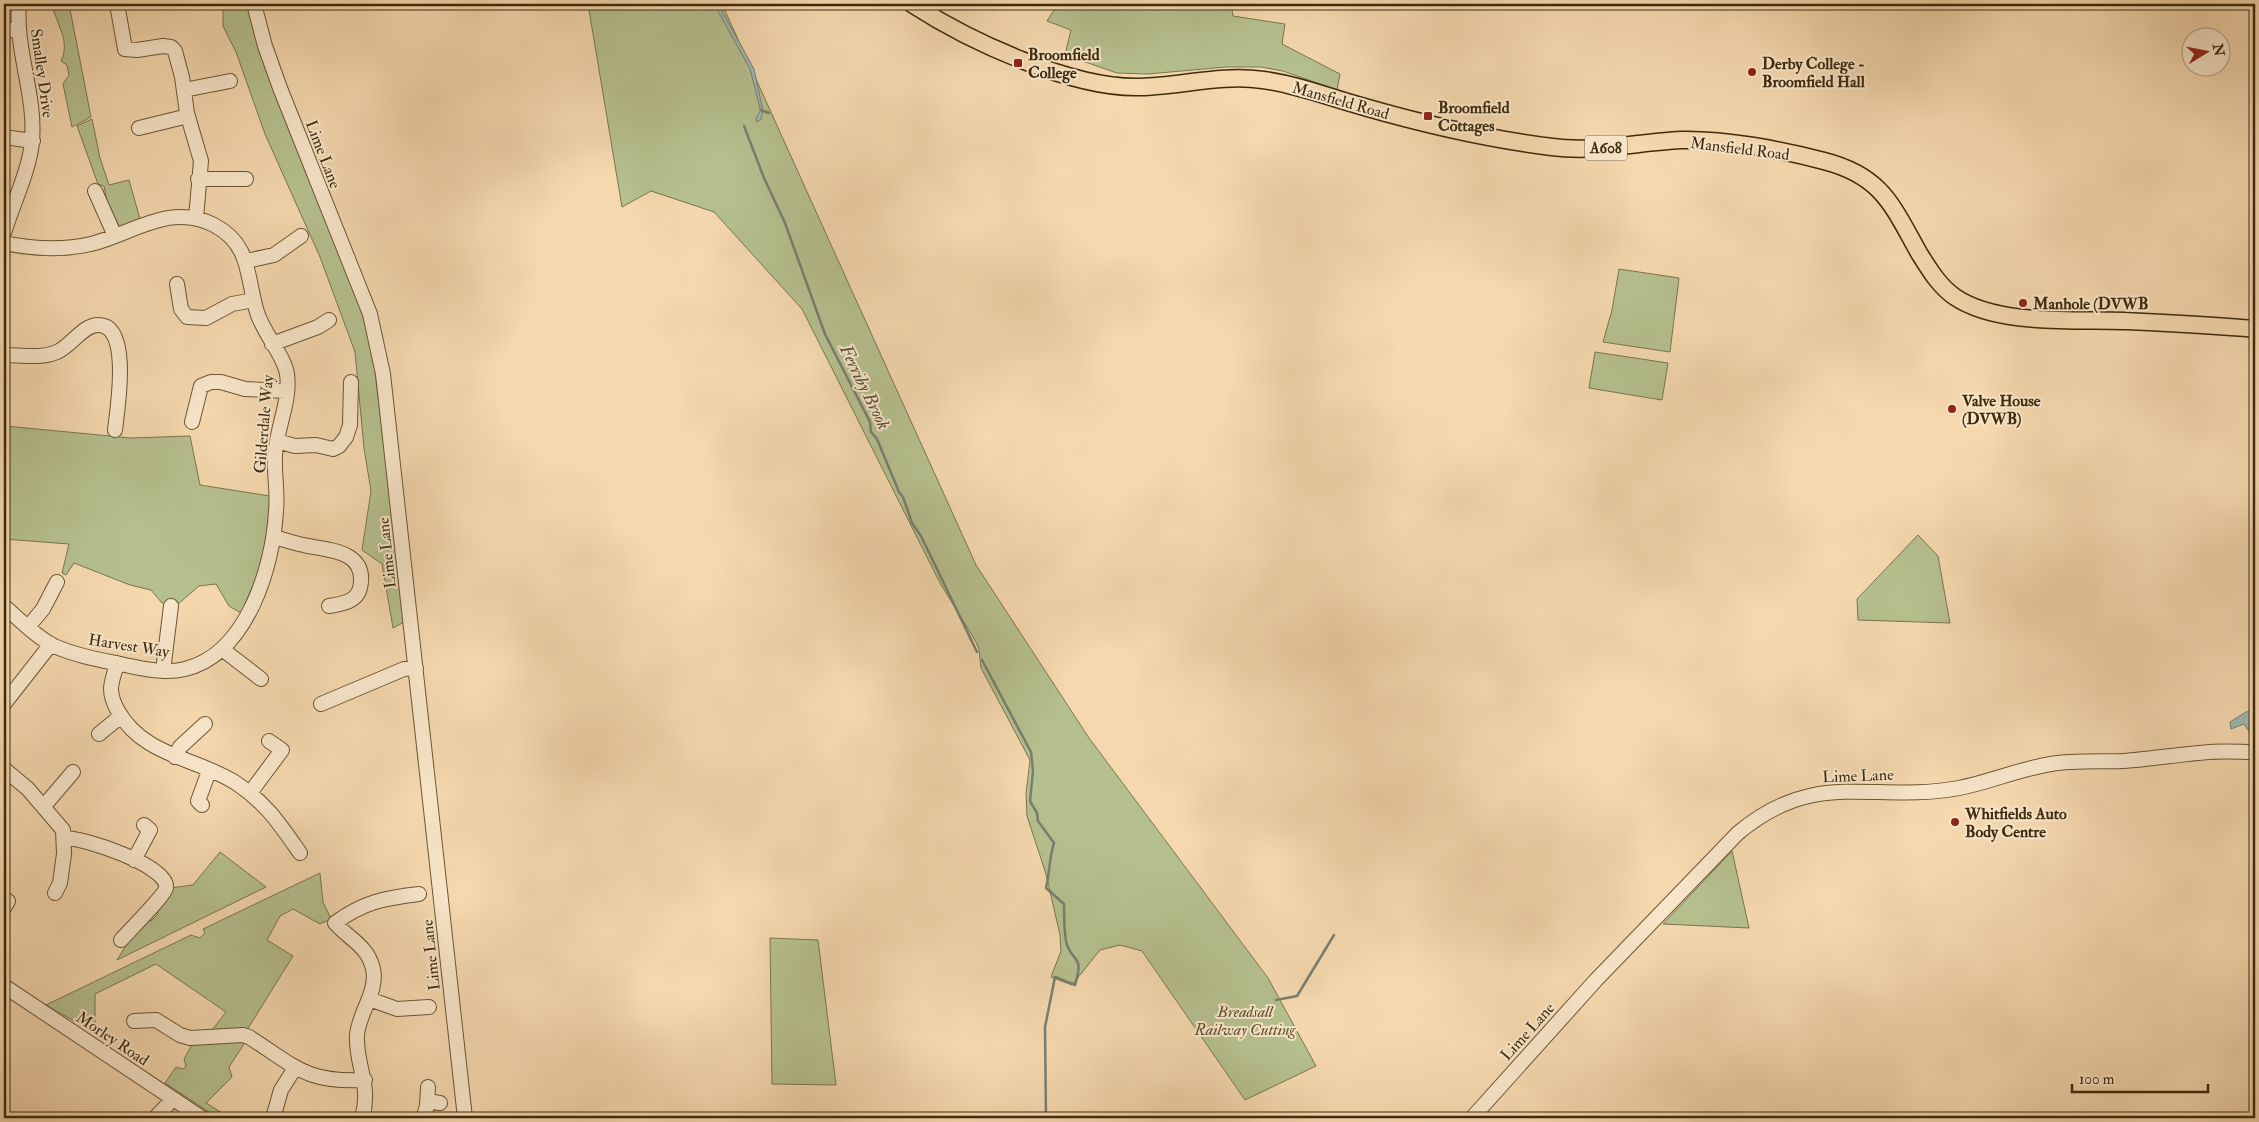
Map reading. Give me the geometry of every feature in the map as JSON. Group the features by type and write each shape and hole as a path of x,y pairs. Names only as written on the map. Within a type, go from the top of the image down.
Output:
{"main road":[{"name":"Mansfield Road","path":"912,4 944,24 1016,57 1067,76 1102,85 1143,87 1219,78 1265,80 1394,115 1477,134 1549,147 1589,149 1679,140 1703,140 1823,161 1846,168 1868,179 1877,186 1894,208 1935,278 1951,294 1972,307 2011,316 2255,329"}],"street":[{"name":"Smalley Drive","path":"4,233 29,160 32,141 31,112 19,31 19,4"},
{"path":"117,4 124,48 137,50 163,46 171,47 175,51 188,116 201,161 196,218"},
{"name":"Lime Lane","path":"254,4 265,46 280,88 376,333 384,374 465,1118"},
{"path":"4,29 19,31"},
{"path":"184,90 230,81"},
{"path":"139,128 188,116"},
{"path":"4,137 32,141"},
{"path":"198,179 246,179"},
{"path":"96,191 115,236"},
{"name":"Gilderdale Way","path":"4,244 55,249 90,244 115,236 142,224 184,216 196,218 215,226 230,236 241,250 246,261 260,321 287,374 274,463 277,505"},
{"path":"246,261 274,255 301,236"},
{"path":"177,284 181,309 186,317 206,318 232,304 254,300"},
{"path":"272,344 318,327 329,320"},
{"path":"4,355 50,354 66,347 90,327 104,326 113,334 121,367 115,430"},
{"path":"192,422 202,386 211,382 253,390 286,391"},
{"path":"276,441 295,446 316,445 336,454 346,437 352,404 351,382"},
{"name":"Harvest Way","path":"4,606 51,644 78,655 163,671 186,669 212,657 222,649 244,620 261,588 274,537 277,505"},
{"path":"274,537 341,552 357,566 361,576 360,590 352,600 329,606"},
{"path":"28,627 43,609 57,582"},
{"path":"163,671 171,606"},
{"path":"4,704 51,644"},
{"path":"222,649 261,679"},
{"path":"117,663 111,690 112,699 121,716 130,727 149,742 175,757 234,782 250,793 270,810 300,853"},
{"path":"321,704 404,669 416,668"},
{"path":"99,734 121,716"},
{"path":"175,757 180,747 204,724"},
{"path":"250,793 282,750 270,741"},
{"name":"Lime Lane","path":"1472,1118 1596,980 1738,832 1763,813 1814,794 1835,791 1930,791 1958,788 2036,766 2061,762 2122,761 2212,752 2255,752"},
{"path":"4,769 28,789 60,825 64,838 60,883 55,893"},
{"path":"202,805 198,801 209,771"},
{"path":"44,806 73,772"},
{"path":"134,860 150,830 144,825"},
{"path":"64,838 90,841 134,860 158,873 165,881 166,889 160,898 121,940"},
{"path":"364,1118 365,1080 357,1038 361,1016 369,999 374,977 366,951 335,923 362,906 400,891 419,894"},
{"name":"Morley Road","path":"4,986 202,1118"},
{"path":"369,999 394,1008 412,1001 429,1007"},
{"path":"134,1021 152,1013 190,1038 232,1035 249,1037 296,1068 323,1079 365,1080"},
{"path":"273,1118 281,1090 296,1068"},
{"path":"423,1118 432,1097"},
{"path":"155,1118 173,1099"}],"green space":[{"path":"52,4 69,4 91,117 72,127 63,84 69,75 67,65 61,61 64,54 64,39"},
{"path":"223,4 250,4 370,332 406,621 393,628 382,564 362,550 371,491 364,448 355,352 320,257 265,134 236,52 223,26"},
{"name":"Breadsall Railway Cutting","path":"588,4 722,4 976,565 1089,738 1268,978 1316,1066 1245,1100 1142,951 1120,945 1100,950 1072,985 1051,977 1061,951 1060,935 1046,874 1027,816 1026,794 1030,760 981,668 979,649 976,642 940,583 802,309 714,212 651,191 622,207"},
{"path":"1058,4 1231,4 1233,16 1285,24 1282,44 1340,74 1337,90 1283,71 1261,67 1226,67 1148,74 1117,73 1065,55 1071,30 1047,21"},
{"path":"92,119 100,158 109,185 129,180 140,219 120,228 107,201 104,186 98,184 77,126"},
{"path":"1619,269 1679,278 1670,352 1603,342 1612,310"},
{"path":"1595,352 1668,363 1662,400 1589,388"},
{"path":"5,426 131,438 190,436 200,485 270,496 267,538 259,572 241,613 229,606 216,584 199,586 177,605 162,603 151,590 130,585 74,563 66,575 62,573 69,544 4,539"},
{"path":"1918,535 1938,556 1950,623 1858,620 1857,599"},
{"path":"1732,851 1749,928 1663,924"},
{"path":"220,852 266,887 117,960 142,920 151,921 158,914 157,910 170,888 193,885"},
{"path":"320,873 323,902 331,919 320,924 293,909 280,916 267,940 293,956 247,1030 210,1033 226,1012 156,964 95,994 95,1033 46,1005 191,935 200,938 205,933 203,929"},
{"path":"770,938 818,940 836,1085 772,1084"},
{"path":"241,1040 244,1044 229,1067 232,1077 206,1103 230,1118 218,1118 165,1083 176,1067 183,1069 186,1066 184,1059 193,1043"}],"water":[{"path":"714,4 718,4 754,69 763,111 761,119 757,122 756,118 760,108 750,69"},
{"path":"2255,710 2255,733 2250,733 2244,724 2231,729 2230,722 2246,712"}],"waterway":[{"path":"761,110 769,113"},
{"name":"Ferriby Brook","path":"744,126 764,178 785,223 825,334 870,422 871,432 877,439 899,492 903,497 912,523 921,536 977,652"},
{"name":"Ferriby Brook","path":"982,660 1031,752 1033,771 1030,801 1037,813 1038,821 1054,843 1046,888 1064,904 1066,941 1079,967 1075,985 1055,977 1045,1027 1046,1118"},
{"path":"1276,1000 1297,996 1334,935"}],"place":[{"name":"Broomfield College","path":"1018,63"},
{"name":"Derby College - Broomfield Hall","path":"1752,72"},
{"name":"Broomfield Cottages","path":"1428,116"},
{"name":"Manhole (DVWB","path":"2023,303"},
{"name":"Valve House (DVWB)","path":"1952,409"},
{"name":"Whitfields Auto Body Centre","path":"1955,822"}]}
